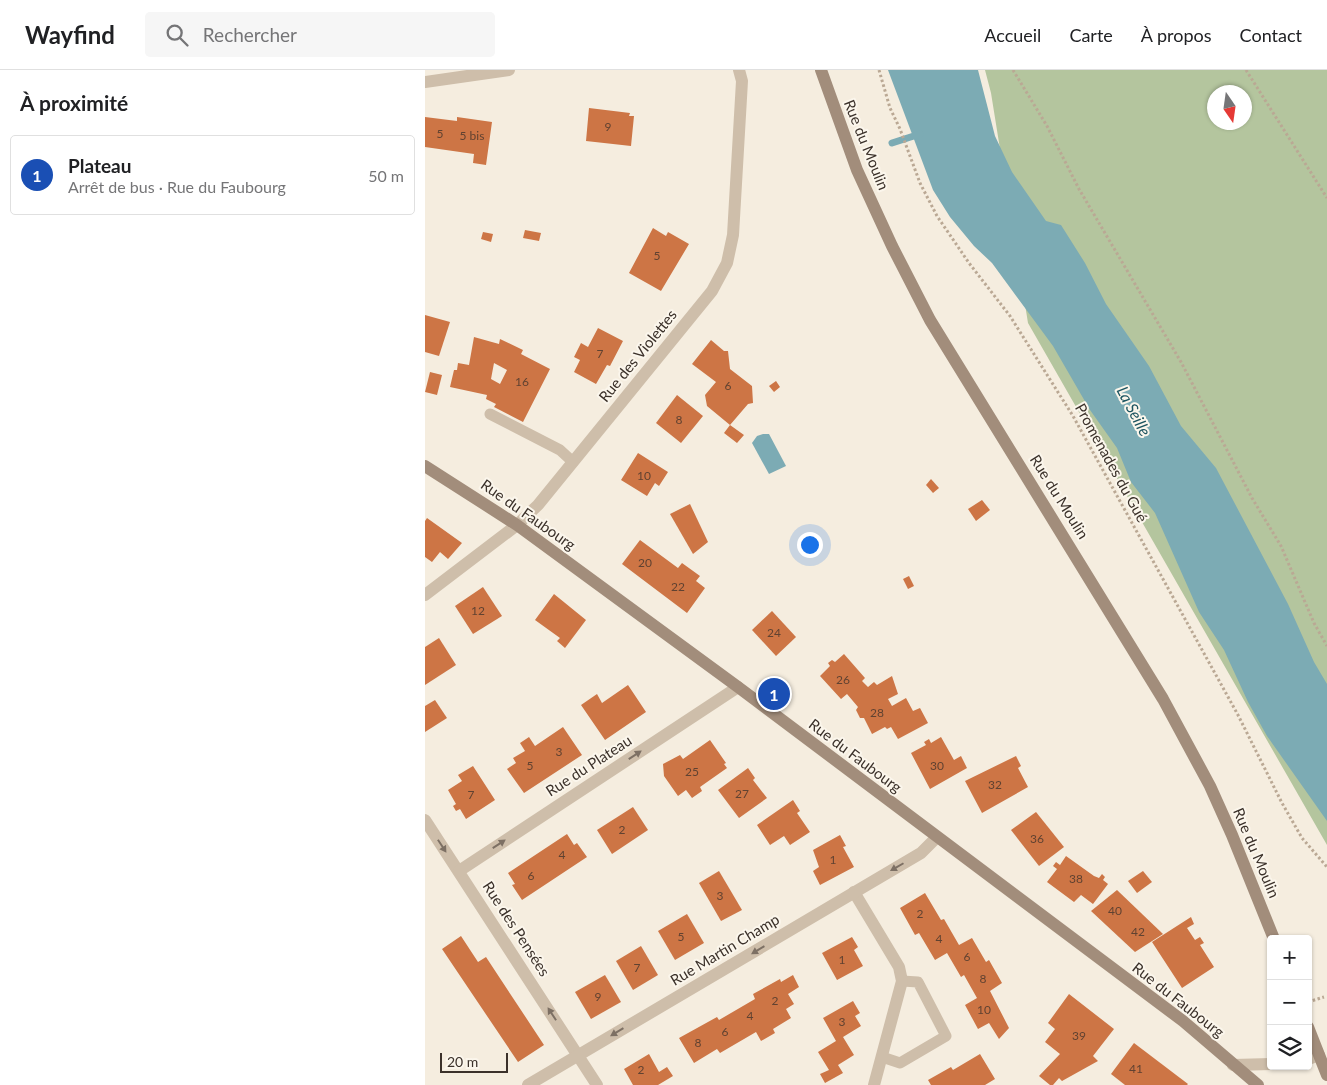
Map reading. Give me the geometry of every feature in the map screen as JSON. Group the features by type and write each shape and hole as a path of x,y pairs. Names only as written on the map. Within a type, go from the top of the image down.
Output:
{"main road":[{"name":"Rue du Moulin","path":"821,70 857,170 909,278 931,320 1163,699 1210,786 1272,935"},
{"name":"Rue du Faubourg","path":"425,466 517,525 738,687 936,838 1183,1021 1258,1085"},
{"path":"1314,1057 1327,1075"}],"street":[{"path":"425,82 509,70"},
{"name":"Rue des Violettes","path":"425,595 517,525 538,504 713,291 727,263 733,235 742,81 739,70"},
{"name":"Rue du Plateau","path":"459,871 738,687"},
{"name":"Rue des Pensées","path":"425,820 597,1085"},
{"name":"Rue Martin Champ","path":"528,1085 921,853 936,838"},
{"path":"854,892 899,967 902,980 874,1085"},
{"path":"1233,1065 1267,1064"},
{"name":"Rue du Faubourg","path":"1233,1065 1268,1085"}],"lane":[{"path":"490,414 560,450 573,462"},
{"path":"882,1057 900,1063 946,1036 918,982 902,980"}],"path":[{"name":"Promenades du Gué","path":"879,70 890,108 901,130 920,184 937,216 969,263 1010,316 1073,416 1239,715 1302,838 1327,867"},
{"path":"1013,70 1047,126 1079,189 1181,362 1252,498 1281,546 1314,623 1327,646"},
{"path":"1246,70 1327,198"},
{"path":"1312,1000 1324,996"}],"green space":[{"path":"985,70 1327,70 1327,845 1028,323 991,93"}],"water":[{"name":"La Seille","path":"888,70 978,70 995,136 1012,172 1046,221 1061,225 1085,263 1106,304 1149,366 1181,426 1216,468 1288,604 1314,662 1327,684 1327,821 1267,736 1248,702 1224,650 1199,612 1155,513 1131,482 1117,448 1090,410 1053,346 992,263 974,246 950,217 933,190"},
{"path":"769,434 786,466 769,474 752,443 757,436"}],"building":[{"path":"589,108 630,113 629,116 634,116 631,146 586,141"},
{"path":"425,117 457,121 457,117 492,122 486,165 473,163 474,154 425,147"},
{"path":"653,228 666,236 668,232 689,244 661,291 629,273"},
{"path":"525,230 541,233 539,241 523,238"},
{"path":"483,232 493,234 491,242 481,239"},
{"path":"425,315 450,322 439,356 425,352"},
{"path":"598,328 623,341 610,366 607,365 596,384 574,372 580,360 574,357 581,343 588,347"},
{"path":"474,337 499,344 500,339 523,350 521,354 550,369 523,422 494,407 496,404 486,399 487,395 450,387 454,370 457,370 458,363 469,365","holes":["494,363 507,370 500,384 491,379"]},
{"path":"711,340 724,351 728,351 730,369 752,386 753,403 748,404 730,425 707,406 705,395 716,382 692,364"},
{"path":"430,372 442,375 437,395 425,392"},
{"path":"776,381 780,387 774,392 769,386"},
{"path":"677,395 703,416 681,443 656,423"},
{"path":"730,425 744,435 737,443 724,433"},
{"path":"638,453 668,472 659,486 655,483 647,496 621,480"},
{"path":"931,479 939,488 933,493 926,485"},
{"path":"982,500 990,510 976,521 968,509"},
{"path":"690,504 708,542 693,554 670,514"},
{"path":"427,518 462,543 448,559 440,552 432,562 425,557 425,521"},
{"path":"640,540 678,568 682,563 700,576 696,581 705,588 687,613 622,564"},
{"path":"909,576 914,586 908,589 903,579"},
{"path":"483,587 502,616 473,634 455,606"},
{"path":"554,594 586,620 565,648 557,641 560,638 535,620"},
{"path":"772,611 796,637 776,656 752,630"},
{"path":"439,638 456,665 425,685 425,647"},
{"path":"844,654 865,678 862,681 868,687 874,682 877,685 892,676 898,694 888,699 892,706 906,698 913,711 920,708 928,723 898,739 891,727 887,729 885,727 872,734 864,718 860,718 856,710 858,707 847,694 841,699 820,676 830,666 828,663 832,660 835,662"},
{"path":"628,685 646,712 605,740 581,705 597,694 602,703"},
{"path":"435,700 447,718 425,732 425,706"},
{"path":"563,727 582,755 524,793 507,769 516,763 513,758 525,751 520,743 529,737 535,746"},
{"path":"941,737 954,760 961,756 967,768 930,789 911,753 926,745 924,742 929,739 931,743"},
{"path":"710,740 726,763 724,764 727,768 700,787 702,791 692,798 686,790 678,796 664,776 663,764 680,755 683,759"},
{"path":"1016,756 1021,766 1018,768 1028,787 982,813 965,781"},
{"path":"473,766 495,800 466,819 460,809 456,811 453,806 456,804 448,790 462,781 458,775"},
{"path":"748,768 755,778 753,780 767,798 739,818 718,790"},
{"path":"793,800 800,811 797,813 810,832 790,845 784,836 770,845 757,825"},
{"path":"633,807 648,830 612,854 597,830"},
{"path":"1036,812 1064,847 1039,866 1011,830"},
{"path":"567,834 574,845 577,843 587,857 522,900 512,885 515,884 508,873"},
{"path":"840,835 846,846 843,847 854,867 820,885 813,871 819,867 813,850"},
{"path":"1066,856 1094,876 1099,878 1102,874 1105,877 1103,880 1108,884 1093,904 1081,895 1074,902 1047,882 1057,869 1053,866 1056,862 1060,865"},
{"path":"719,871 742,910 721,921 699,883"},
{"path":"1143,871 1152,882 1137,893 1128,881"},
{"path":"1117,890 1163,934 1135,952 1091,911"},
{"path":"925,893 941,920 944,919 959,945 972,938 986,962 989,960 1002,983 990,991 1009,1028 999,1039 989,1023 978,1029 965,1005 977,998 964,975 961,977 947,953 935,960 919,933 915,935 900,908"},
{"path":"687,914 704,943 675,960 658,931"},
{"path":"1191,917 1194,924 1187,928 1195,940 1200,937 1204,943 1200,945 1214,967 1182,988 1152,942"},
{"path":"461,936 478,962 486,957 544,1045 518,1062 442,949"},
{"path":"852,937 858,947 854,950 863,966 837,980 822,953"},
{"path":"641,946 658,975 633,990 616,961"},
{"path":"605,975 621,1002 591,1019 575,992"},
{"path":"793,975 799,987 788,994 794,1004 786,1009 791,1018 773,1029 775,1033 761,1041 756,1032 720,1053 717,1049 694,1063 679,1038 717,1017 719,1020 755,999 753,994 780,979 781,982"},
{"path":"1069,994 1114,1029 1093,1056 1098,1061 1062,1081 1059,1078 1053,1085 1050,1085 1039,1076 1060,1054 1045,1042 1055,1029 1048,1023"},
{"path":"853,1001 860,1013 855,1016 861,1026 843,1037 854,1055 838,1065 843,1073 825,1083 820,1074 829,1070 818,1052 836,1041 823,1018"},
{"path":"1134,1043 1188,1084 1125,1085 1111,1074"},
{"path":"649,1054 659,1072 667,1067 673,1076 658,1085 633,1085 624,1069"},
{"path":"980,1054 995,1079 985,1085 931,1085 928,1080 951,1067 953,1070"}],"waterway":[{"path":"892,143 920,134"}],"place":[{"name":"Plateau","path":"774,694"}]}
